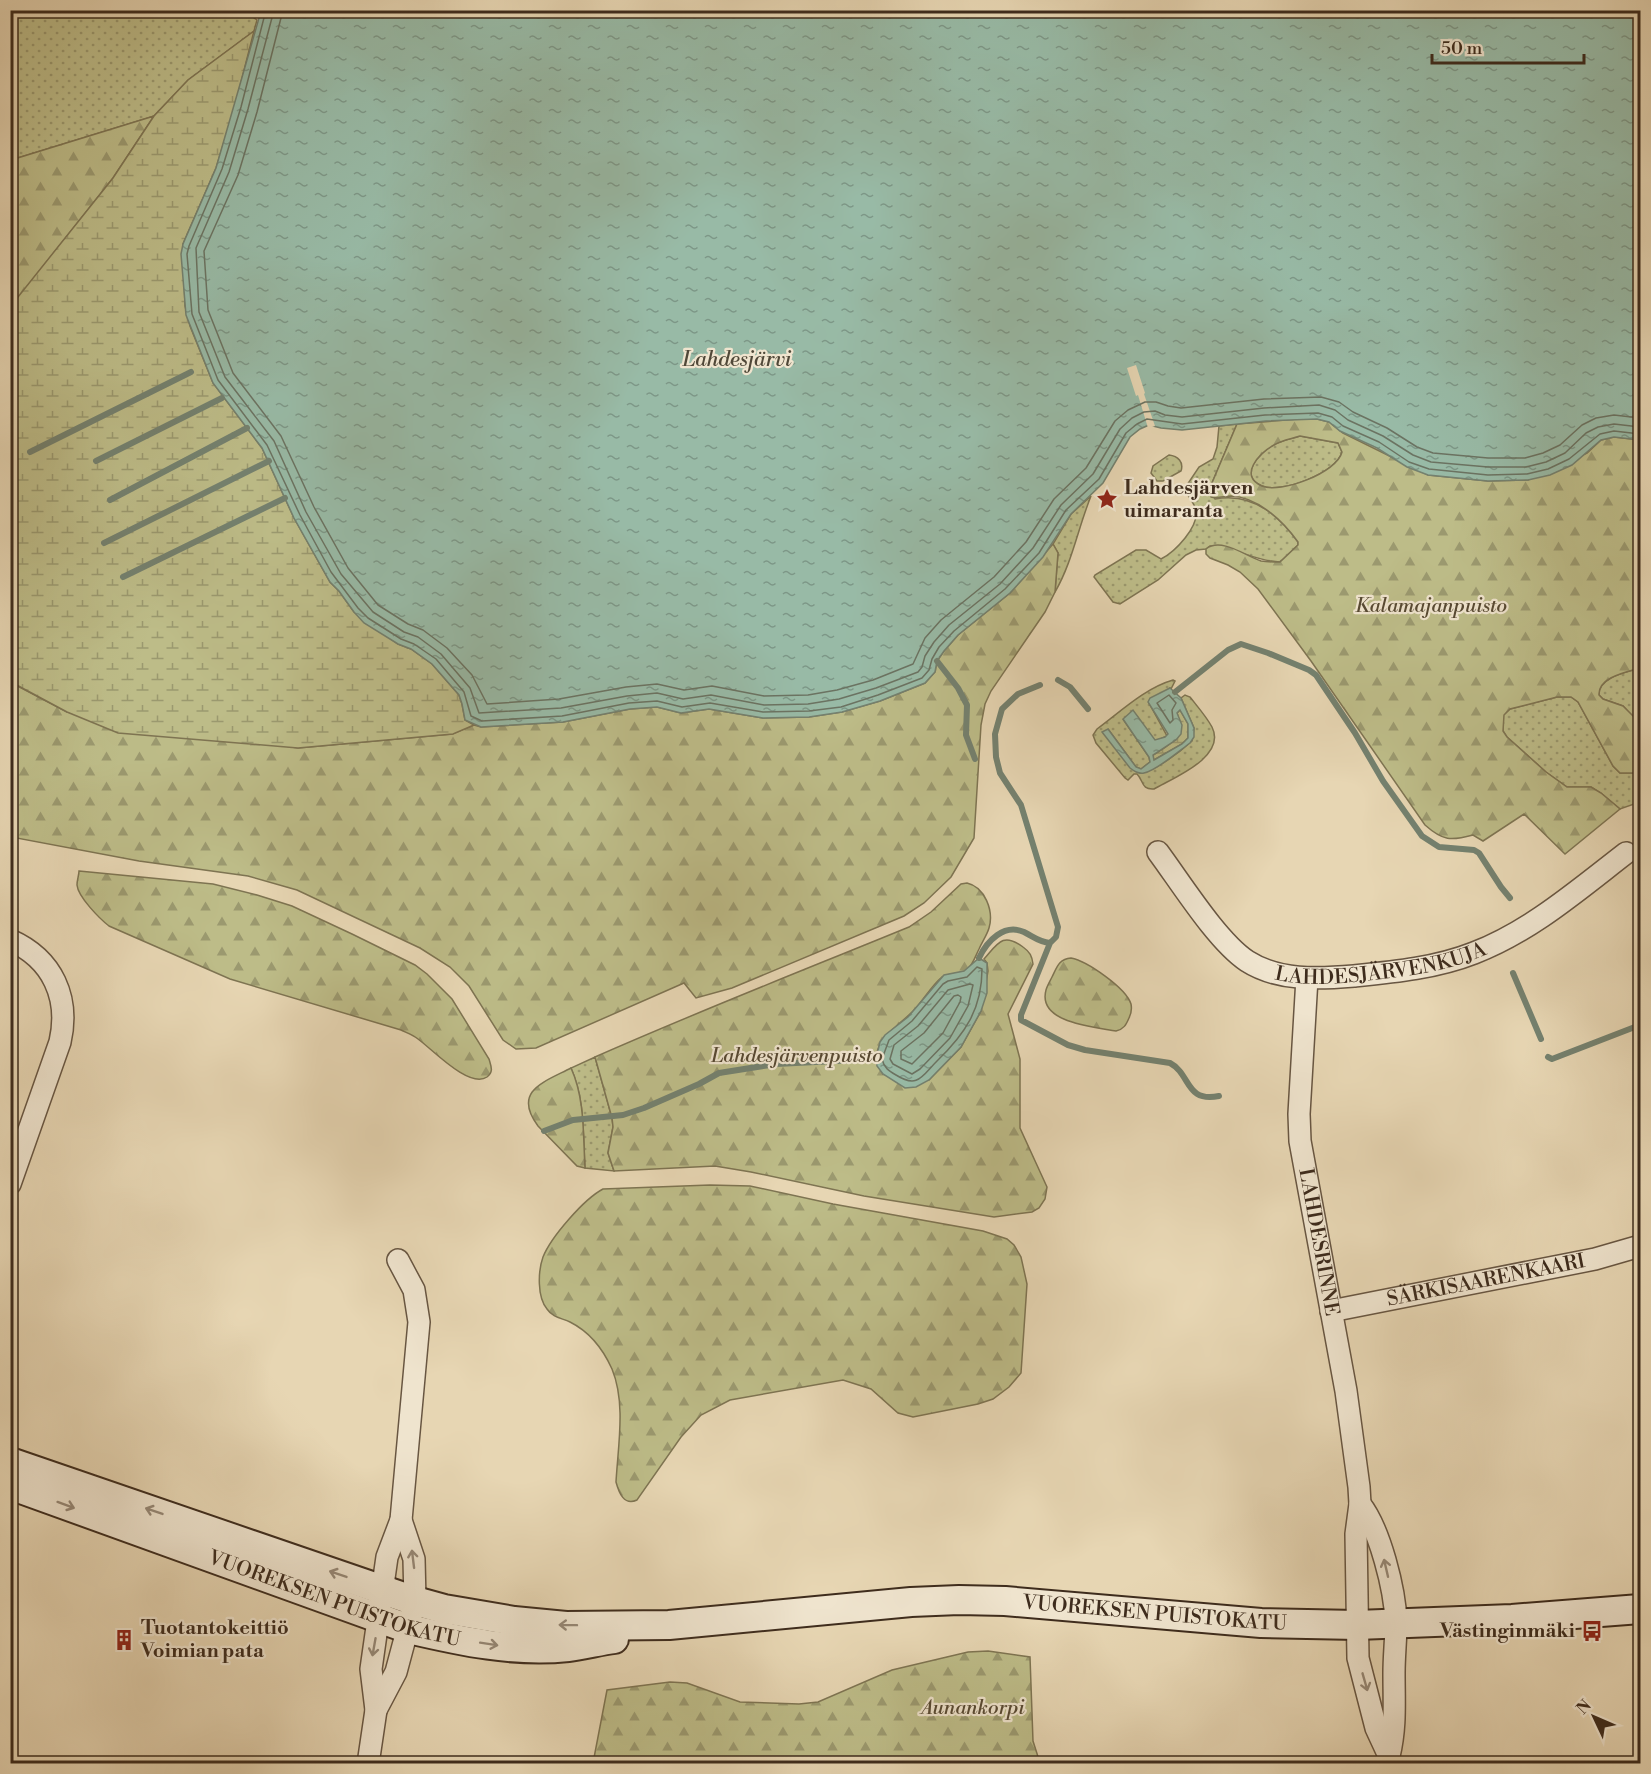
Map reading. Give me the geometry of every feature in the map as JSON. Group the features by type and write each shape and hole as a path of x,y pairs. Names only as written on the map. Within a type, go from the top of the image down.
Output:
{"main road":[{"name":"VUOREKSEN PUISTOKATU","path":"10,1462 416,1601 444,1609 514,1621 566,1626 669,1625 911,1602 959,1600 1005,1601 1261,1623 1357,1625 1512,1619 1641,1609"},
{"name":"VUOREKSEN PUISTOKATU","path":"10,1485 409,1629 436,1636 513,1647 567,1647 628,1637 669,1625"}],"street":[{"name":"LAHDESJÄRVENKUJA","path":"1158,852 1204,915 1234,951 1259,967 1285,976 1307,978 1397,972 1437,964 1474,953 1512,935 1553,909 1626,853"},
{"path":"10,940 33,954 49,971 55,980 62,1001 64,1019 60,1042 10,1184"},
{"name":"LAHDESRINNE","path":"1307,978 1299,1114 1300,1141 1346,1391 1360,1504 1356,1534 1358,1658 1376,1728 1390,1760"},
{"name":"SÄRKISAARENKAARI","path":"1331,1311 1595,1259 1641,1246"},
{"path":"368,1764 376,1710 371,1669 388,1552 400,1520 419,1322 414,1290 398,1260"},
{"name":"LAHDESRINNE","path":"1360,1504 1369,1515 1383,1556 1395,1607 1395,1728 1390,1760"},
{"path":"376,1710 396,1672 416,1601 414,1559 400,1520"}],"green space":[{"path":"243,10 257,20 254,31 188,80 154,116 11,160 11,11"},
{"path":"254,31 216,168 183,244 185,306 190,326 213,383 262,448 294,518 330,582 354,612 398,644 411,649 432,664 459,695 465,720 474,725 453,734 298,748 118,733 67,712 11,682 10,307 113,178 154,116 188,80"},
{"path":"154,116 113,178 11,307 11,160"},
{"name":"Kalamajanpuisto","path":"1317,419 1329,422 1343,433 1428,475 1488,481 1528,480 1587,453 1601,440 1614,437 1640,440 1640,668 1608,680 1600,689 1599,695 1603,699 1623,706 1640,723 1640,769 1633,773 1620,773 1613,766 1578,702 1571,697 1557,697 1510,709 1504,715 1503,731 1546,772 1567,787 1591,787 1620,809 1565,854 1524,814 1483,841 1473,835 1453,839 1442,837 1425,825 1258,589 1240,572 1206,554 1206,549 1219,545 1261,561 1280,562 1298,545 1285,526 1260,505 1241,497 1211,497 1209,490 1237,424","holes":["1300,436 1338,443 1342,452 1338,460 1307,480 1270,488 1255,482 1252,476 1251,471 1257,459 1262,453 1280,442"]},
{"path":"1237,424 1209,490 1215,499 1240,499 1262,507 1282,522 1298,545 1280,562 1219,547 1210,546 1196,550 1186,555 1158,580 1120,604 1113,602 1094,577 1095,575 1136,550 1146,550 1161,559 1179,545 1190,531 1196,517 1195,507 1185,488 1199,467 1213,459 1219,426"},
{"path":"1300,436 1338,443 1342,452 1338,460 1319,474 1294,484 1270,488 1255,482 1251,471 1262,453 1276,443"},
{"path":"1169,455 1180,460 1181,471 1163,481 1157,481 1151,473 1153,466"},
{"path":"1091,496 1066,569 1055,592 1058,553 1053,544 1071,514"},
{"path":"1053,544 1058,553 1055,592 1045,612 991,691 985,704 981,725 974,838 951,877 924,903 904,916 732,988 696,998 684,983 536,1048 516,1049 503,1040 469,986 450,967 420,948 297,890 248,876 139,861 11,837 10,682 67,712 298,748 452,734 474,725 481,727 563,722 630,709 657,707 681,713 709,709 763,718 809,717 842,712 880,701 925,683 935,672 937,661 958,635 1010,593"},
{"path":"1640,668 1640,725 1623,706 1603,699 1599,695 1603,684 1608,680"},
{"path":"1175,681 1171,689 1149,703 1167,736 1156,741 1123,719 1149,757 1150,762 1141,769 1136,767 1108,729 1140,773 1160,765 1192,741 1194,728 1181,698 1185,695 1190,697 1207,719 1215,738 1212,748 1205,757 1185,772 1150,789 1145,787 1137,774 1128,780 1125,778 1096,743 1093,735 1097,729 1133,701"},
{"path":"1557,697 1571,697 1578,702 1613,766 1620,773 1633,773 1640,769 1640,802 1620,809 1591,787 1567,787 1546,772 1507,737 1503,731 1503,715 1510,709"},
{"path":"1180,710 1188,724 1188,738 1154,760 1152,756 1171,743 1178,734 1180,728 1177,713"},
{"path":"79,871 213,884 292,906 352,934 415,965 452,999 489,1059 491,1073 479,1079 471,1078 451,1066 416,1038 401,1030 230,979 109,926 95,913 78,890"},
{"name":"Lahdesjärvenpuisto","path":"967,883 979,889 987,901 990,914 988,931 970,967 965,971 942,977 915,1009 885,1037 879,1045 878,1063 883,1074 929,1080 961,1047 981,1011 988,971 984,959 1001,941 1010,940 1025,949 1030,954 1033,964 1008,1014 1020,1059 1020,1128 1047,1187 1045,1199 1039,1208 1032,1212 994,1217 864,1196 715,1166 614,1171 608,1153 613,1127 612,1118 595,1057 909,927 931,912 961,884"},
{"path":"1071,958 1105,976 1128,998 1131,1011 1123,1028 1116,1031 1082,1025 1050,1010 1046,1001 1047,987 1059,964"},
{"path":"595,1057 612,1118 613,1127 608,1153 614,1171 585,1168 581,1104 571,1068"},
{"path":"571,1068 581,1104 585,1168 577,1166 538,1126 528,1104 530,1096 542,1083"},
{"path":"710,1185 750,1186 833,1204 983,1231 1007,1239 1014,1245 1021,1257 1027,1284 1021,1373 1009,1387 993,1399 913,1417 898,1413 871,1389 843,1380 730,1400 701,1415 681,1437 637,1500 625,1500 616,1482 620,1410 612,1369 590,1336 547,1309 540,1291 541,1263 553,1239 569,1219 603,1189"},
{"name":"Aunankorpi","path":"988,1651 1030,1657 1033,1741 1040,1763 593,1763 607,1690 670,1682 687,1683 740,1702 799,1704 818,1702 892,1670 968,1652"}],"water":[{"name":"Lahdesjärvi","path":"261,11 1640,11 1640,440 1614,437 1601,440 1572,465 1550,475 1528,480 1488,481 1428,475 1407,467 1377,448 1340,431 1329,422 1317,419 1266,421 1182,430 1149,425 1130,437 1103,483 1071,514 1043,557 1010,593 958,635 944,651 937,661 935,672 925,683 880,701 842,712 809,717 763,718 709,709 681,713 657,707 630,709 563,722 481,727 465,720 459,695 432,664 411,649 398,644 364,623 330,582 294,518 262,448 213,383 186,315 181,254 183,244 216,168"},
{"path":"1170,688 1181,698 1194,728 1194,737 1190,743 1161,765 1140,773 1130,768 1102,732 1108,729 1136,767 1141,769 1150,762 1149,757 1123,719 1133,710 1155,740 1165,737 1168,734 1148,702 1150,698","holes":["1180,710 1188,724 1188,738 1154,760 1153,755 1176,740 1181,734 1182,725 1177,713"]},
{"path":"979,958 987,963 987,993 981,1011 961,1047 929,1080 916,1087 905,1088 883,1074 877,1066 876,1059 880,1042 885,1035 908,1017 944,975 964,971"}],"pier":[{"path":"1136,365 1155,426 1148,428 1127,368"}],"waterway":[{"path":"30,452 191,372"},
{"path":"96,461 222,398"},
{"path":"110,500 247,428"},
{"path":"104,543 269,461"},
{"path":"123,577 285,498"},
{"path":"1175,692 1228,650 1241,644 1309,670 1316,675 1355,733 1383,781 1422,836 1439,847 1474,850 1479,853 1510,898"},
{"path":"937,661 958,688 967,705 966,735 975,759"},
{"path":"1058,680 1070,687 1088,709"},
{"path":"979,958 991,940 1010,930 1024,932 1050,943 1056,937 1058,927 1021,805 1000,773 996,757 995,734 1002,709 1018,694 1040,685"},
{"path":"1050,943 1021,1020 1068,1045 1085,1050 1170,1063 1182,1074 1194,1092 1208,1097 1219,1096"},
{"path":"1513,973 1541,1039"},
{"path":"1548,1057 1552,1059 1640,1025"},
{"path":"544,1131 573,1120 623,1115 699,1084 719,1073 776,1064 876,1059"}],"place":[{"name":"Lahdesjärven uimaranta","path":"1107,499"},
{"name":"Västinginmäki","path":"1592,1631"},
{"name":"Tuotantokeittiö Voimian pata","path":"124,1640"}]}
